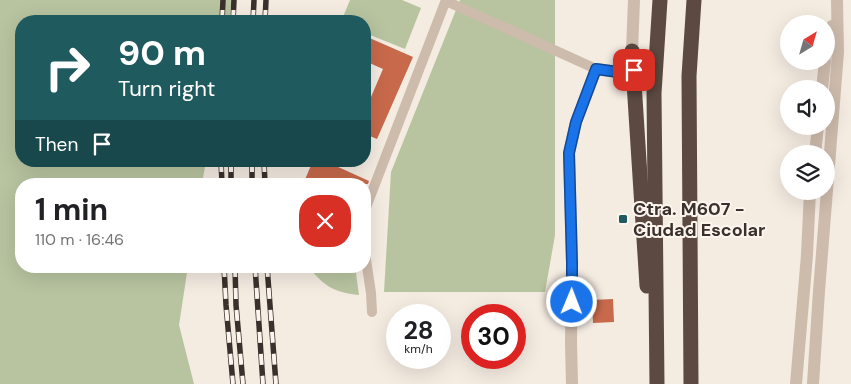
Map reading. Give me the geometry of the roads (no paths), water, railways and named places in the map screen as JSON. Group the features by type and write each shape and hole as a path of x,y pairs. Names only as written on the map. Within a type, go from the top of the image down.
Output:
{"highway":[{"path":"656,384 654,93 660,0"},
{"path":"691,384 689,76 694,0"},
{"path":"632,51 642,219 656,384"}],"street":[{"path":"632,51 634,0"},
{"path":"834,15 837,1"},
{"path":"813,384 838,52 837,1"},
{"path":"572,384 572,263 569,153 576,122 596,69 618,72 634,70"},
{"path":"796,384 807,255 809,200"},
{"path":"804,384 812,291 807,255"}],"lane":[{"path":"371,195 446,1 596,69"},
{"path":"368,273 372,312"}],"railway":[{"path":"222,15 223,0"},
{"path":"233,15 234,0"},
{"path":"253,15 254,0"},
{"path":"265,15 266,0"},
{"path":"221,167 222,178"},
{"path":"231,167 231,178"},
{"path":"252,167 252,178"},
{"path":"264,167 265,178"},
{"path":"224,273 233,384"},
{"path":"235,273 243,384"},
{"path":"255,273 263,384"},
{"path":"268,273 276,384"}],"place":[{"name":"Ctra. M607 - Ciudad Escolar","path":"623,219"}]}
